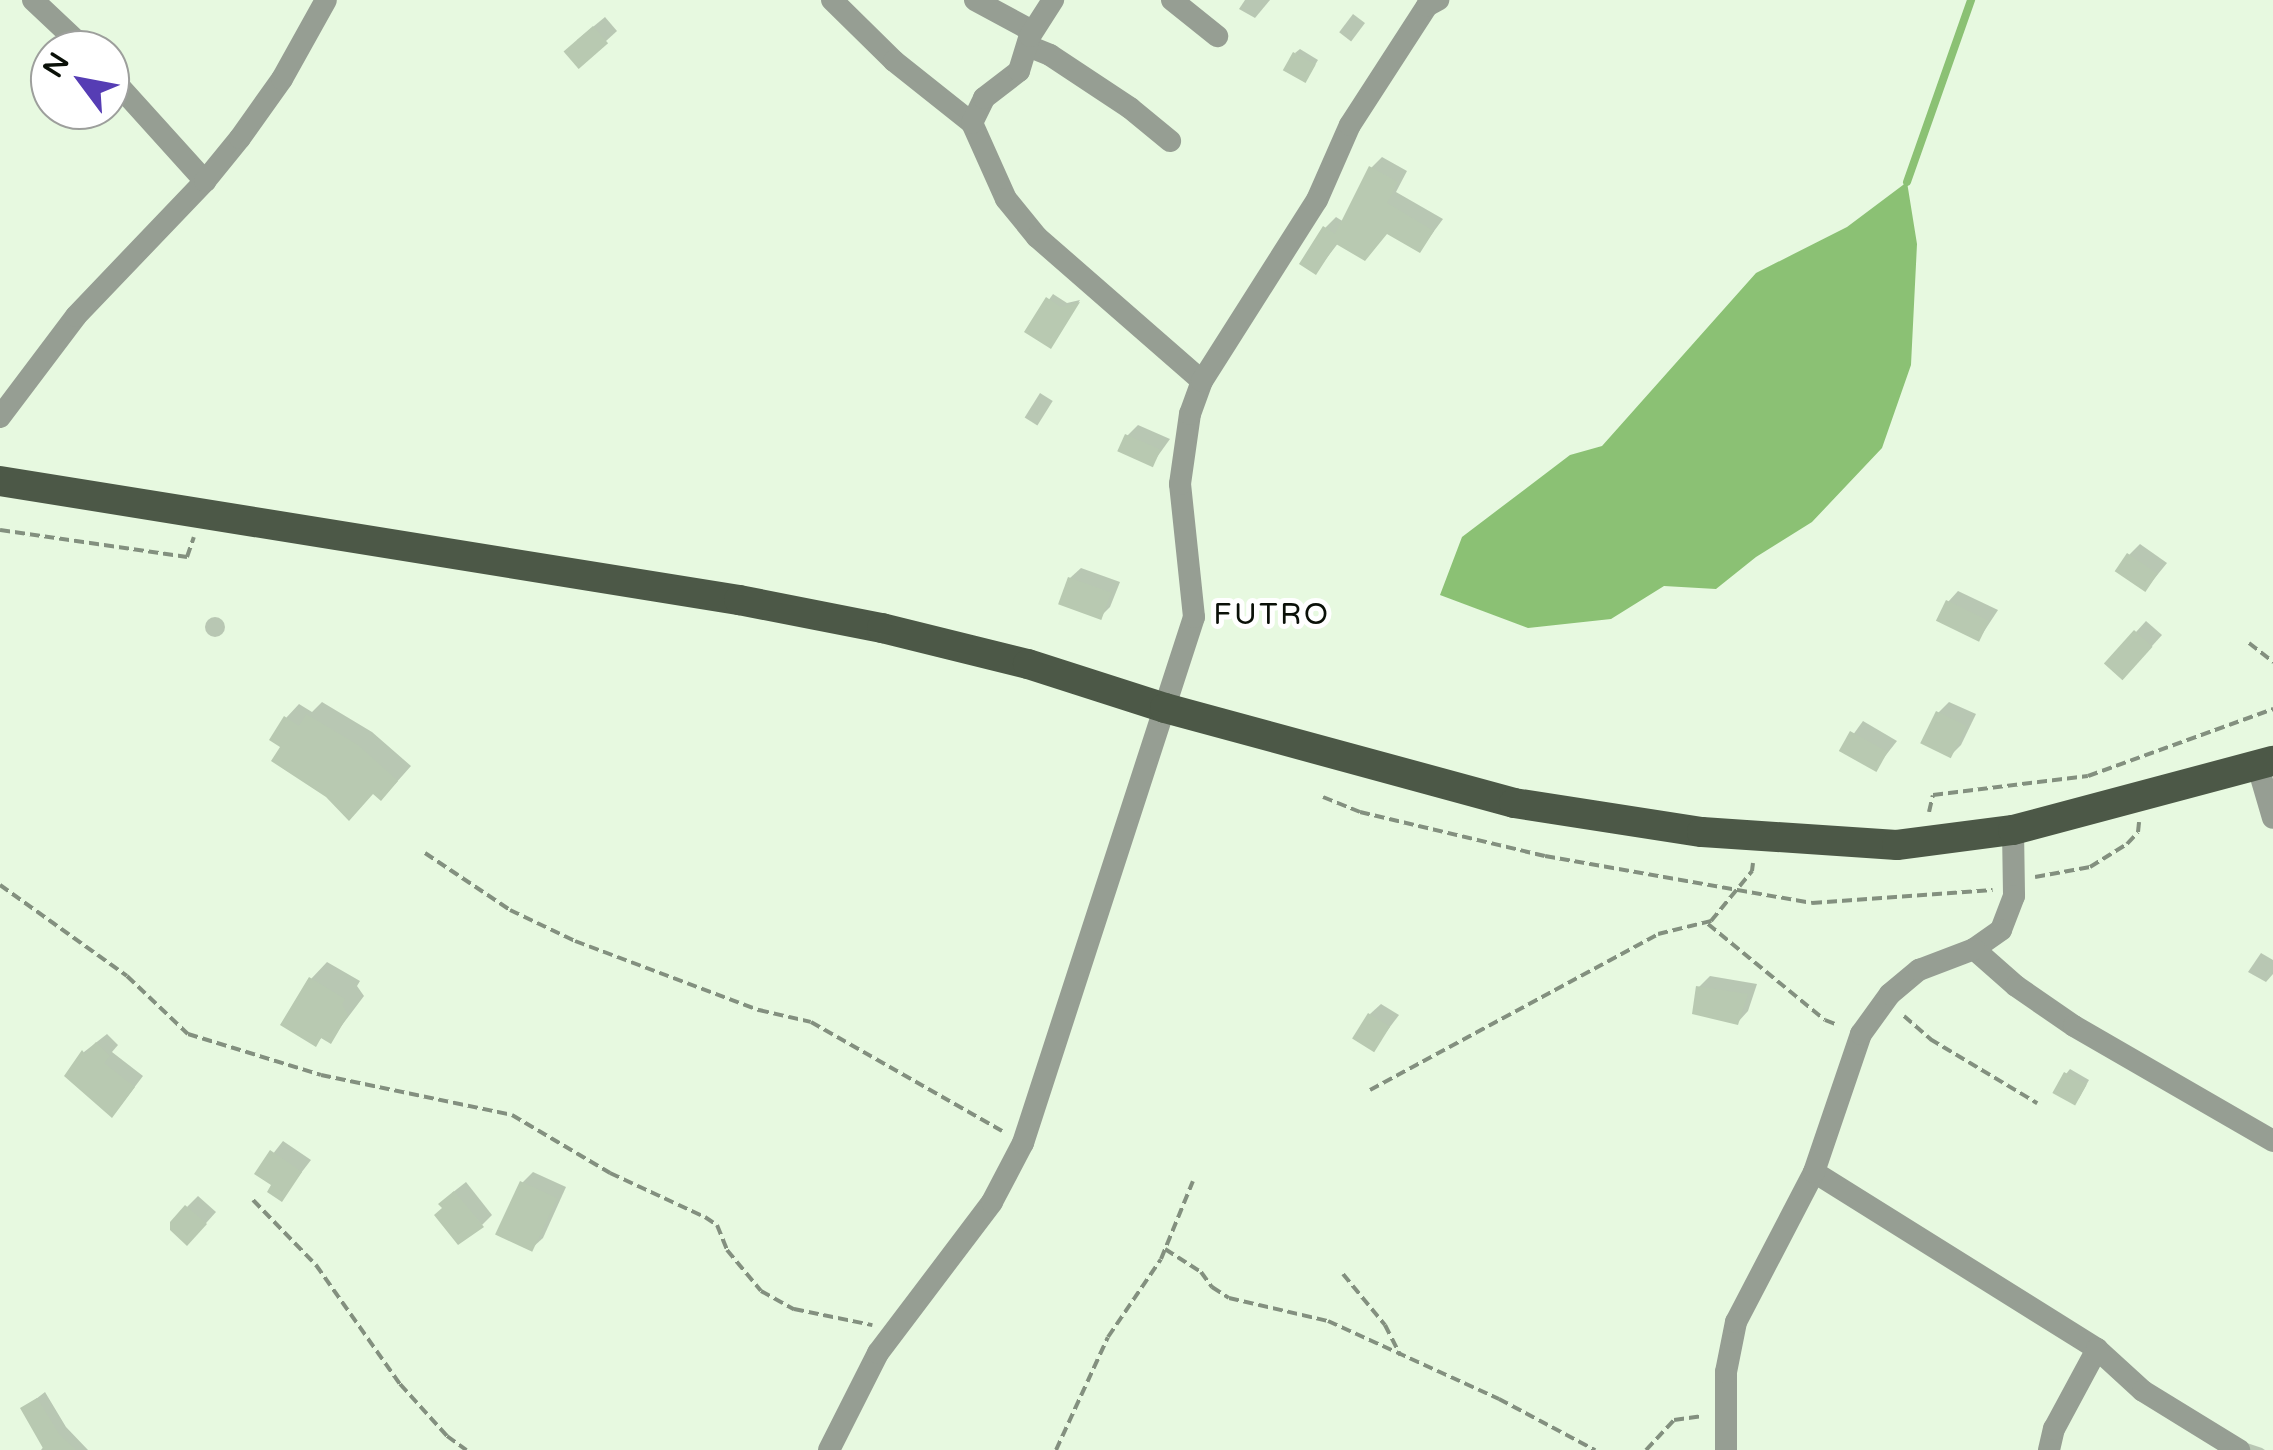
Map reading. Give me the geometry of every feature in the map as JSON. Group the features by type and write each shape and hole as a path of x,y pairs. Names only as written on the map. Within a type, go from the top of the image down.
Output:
{"main road":[{"path":"0,481 739,600 882,628 1028,664 1165,708 1514,803 1594,818 1756,836 1897,845 2013,830 2266,764"}],"street":[{"path":"33,0 65,30"},
{"path":"0,417 76,316 205,182 282,79 326,0"},
{"path":"832,0 894,61 972,123 1006,199 1036,236 1202,382"},
{"path":"975,0 1130,108 1170,142"},
{"path":"972,123 984,98 1019,70 1030,38 1054,0"},
{"path":"1172,0 1216,36"},
{"path":"830,1450 878,1353 992,1202 1024,1143 1194,616 1180,484 1190,414 1202,382 1317,200 1350,125 1427,6 1438,0"},
{"path":"130,98 205,182"},
{"path":"2266,764 2273,818"},
{"path":"1726,1450 1726,1372 1736,1322 1814,1172 1861,1034 1885,999 1919,970 1974,949 2001,930 2014,888 2013,830"},
{"path":"1974,949 2016,986 2074,1026 2273,1141"},
{"path":"1814,1172 2097,1350 2143,1391 2239,1450"},
{"path":"2049,1450 2054,1429 2097,1350"}],"path":[{"path":"0,530 187,557 202,514"},
{"path":"2249,643 2273,662"},
{"path":"1929,812 1933,795 2088,776 2273,709"},
{"path":"1323,797 1360,812 1545,856 1812,904 2014,888 2033,878 2090,867 2127,844 2138,832 2142,798"},
{"path":"1370,1090 1658,934 1706,922 1752,871 1756,836"},
{"path":"425,853 510,910 575,941 759,1010 811,1022 1024,1143"},
{"path":"0,885 127,976 188,1034 320,1075 512,1116 610,1173 706,1217 717,1225 727,1250 761,1291 794,1310 855,1324 898,1325"},
{"path":"1706,922 1825,1020 1861,1034"},
{"path":"1885,999 1930,1039 2037,1103"},
{"path":"1056,1450 1108,1337 1165,1249 1193,1182"},
{"path":"254,1200 316,1264 400,1384 447,1436 466,1450"},
{"path":"1165,1249 1201,1272 1212,1287 1229,1298 1328,1321 1595,1450"},
{"path":"1343,1274 1385,1325 1400,1355"},
{"path":"1646,1450 1674,1420 1725,1416"},
{"path":"1578,1450 1579,1440"}],"shaded area":[{"path":"1907,182 1917,244 1911,365 1882,448 1812,522 1756,557 1716,589 1664,586 1611,619 1528,628 1440,595 1462,537 1570,455 1602,446 1756,273 1847,227"}],"building":[{"path":"593,26 608,43 579,69 564,52"},
{"path":"1293,52 1316,65 1306,83 1283,70"},
{"path":"1369,166 1398,182 1387,203 1434,231 1420,253 1387,234 1365,261 1336,244 1316,275 1299,264 1323,226 1335,234"},
{"path":"1046,297 1061,307 1080,302 1051,349 1024,332"},
{"path":"1125,434 1161,450 1153,467 1117,451"},
{"path":"2127,553 2158,574 2145,592 2115,571"},
{"path":"1068,577 1111,593 1101,620 1058,604"},
{"path":"1946,600 1989,621 1979,642 1936,621"},
{"path":"2134,630 2153,647 2122,680 2104,663"},
{"path":"1936,711 1967,726 1951,758 1920,743"},
{"path":"306,714 358,745 398,781 381,801 373,794 349,821 326,797 271,761 280,747 269,740 284,716 299,726"},
{"path":"1850,731 1888,752 1876,772 1839,751"},
{"path":"309,977 345,999 342,1004 348,1015 331,1044 321,1038 316,1047 280,1025"},
{"path":"1696,986 1748,994 1738,1025 1692,1014"},
{"path":"1368,1013 1390,1027 1374,1052 1352,1038"},
{"path":"96,1042 110,1056 104,1063 135,1087 112,1118 64,1076 82,1050 85,1054"},
{"path":"2064,1072 2087,1085 2075,1106 2052,1093"},
{"path":"270,1150 302,1172 282,1202 267,1192 271,1185 254,1174"},
{"path":"520,1181 557,1198 532,1252 495,1234"},
{"path":"454,1191 484,1227 458,1245 434,1215 442,1208 438,1204"},
{"path":"185,1205 207,1224 187,1246 170,1230 170,1222"},
{"path":"37,1398 59,1434 76,1450 44,1450 20,1408"}],"waterway":[{"path":"1907,182 1971,0"}],"district":[{"name":"FUTRO","path":"1272,615"}]}
